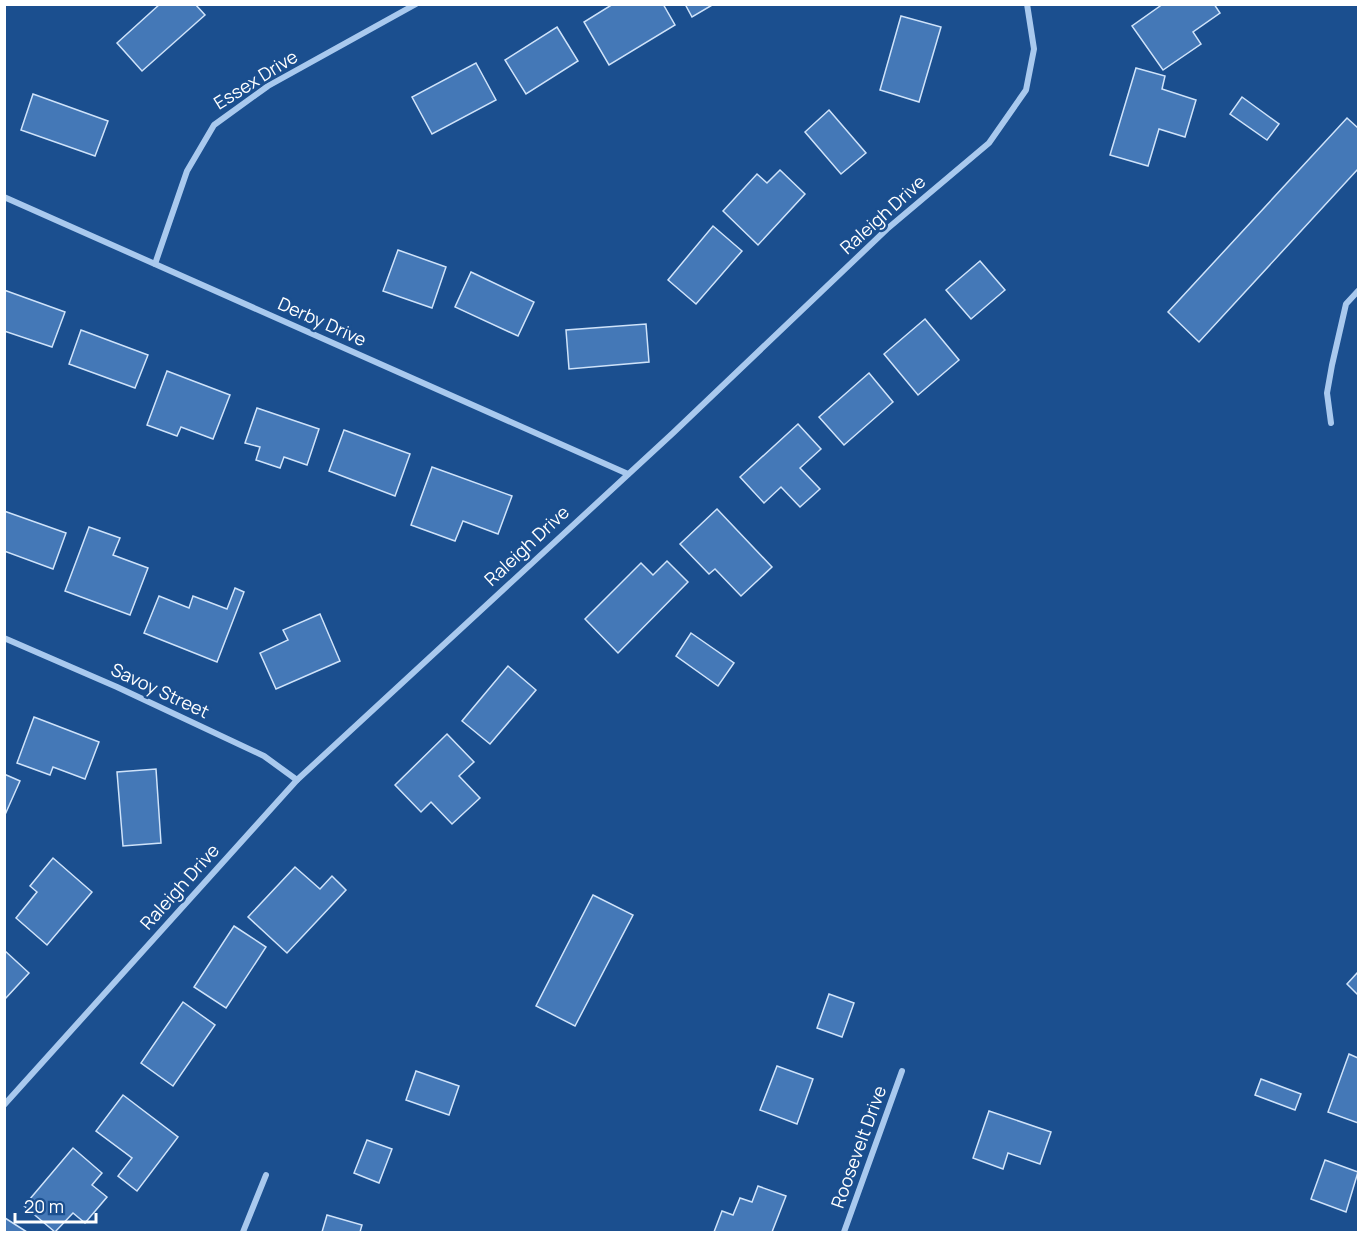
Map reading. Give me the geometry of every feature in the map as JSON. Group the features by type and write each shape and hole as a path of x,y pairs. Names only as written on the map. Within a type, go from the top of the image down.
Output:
{"street":[{"name":"Essex Drive","path":"155,264 187,171 214,125 268,86 416,4"},
{"name":"Raleigh Drive","path":"4,1105 297,780 628,474 887,229 990,143 1026,90 1034,49 1026,4"},
{"name":"Derby Drive","path":"4,197 628,474"},
{"path":"1331,423 1327,393 1332,365 1346,304 1359,291"},
{"name":"Savoy Street","path":"4,638 117,687 264,756 297,780"},
{"name":"Roosevelt Drive","path":"844,1233 902,1071"},
{"path":"243,1233 266,1175"}],"building":[{"path":"160,4 195,4 205,15 142,71 117,43"},
{"path":"613,4 663,4 675,25 609,65 584,22"},
{"path":"685,4 714,4 692,17"},
{"path":"1163,4 1214,4 1220,13 1193,32 1201,44 1163,70 1132,26"},
{"path":"901,16 941,27 919,102 880,90"},
{"path":"557,27 578,61 526,94 505,60"},
{"path":"476,63 496,100 432,134 412,97"},
{"path":"1136,68 1165,76 1162,89 1196,100 1185,137 1159,129 1148,166 1110,155"},
{"path":"33,94 108,121 95,156 21,130"},
{"path":"1242,97 1279,124 1267,140 1230,114"},
{"path":"829,110 866,153 841,174 805,132"},
{"path":"1347,118 1358,128 1358,169 1199,342 1168,312"},
{"path":"780,170 805,194 758,245 723,211 757,174 767,183"},
{"path":"713,226 742,251 696,304 668,280"},
{"path":"398,250 446,267 432,308 383,291"},
{"path":"980,261 1005,290 971,319 946,290"},
{"path":"471,272 534,302 518,336 455,307"},
{"path":"4,290 65,312 52,347 4,331"},
{"path":"925,319 959,360 918,395 884,354"},
{"path":"646,324 649,362 569,369 566,330"},
{"path":"81,330 148,355 135,388 69,364"},
{"path":"167,371 230,395 213,439 181,427 177,436 147,425"},
{"path":"869,373 893,402 844,445 819,417"},
{"path":"257,408 319,429 307,465 284,457 280,468 256,460 260,447 245,443"},
{"path":"798,424 821,449 800,468 820,489 800,507 781,487 764,503 740,477"},
{"path":"344,430 410,454 395,496 329,471"},
{"path":"432,467 512,496 498,534 463,521 455,541 411,525"},
{"path":"717,509 772,567 741,596 715,569 709,574 680,544"},
{"path":"4,511 66,533 53,569 4,551"},
{"path":"89,527 120,538 113,555 148,568 130,615 65,591"},
{"path":"667,561 688,582 618,653 585,619 641,563 653,575"},
{"path":"235,588 244,592 217,662 144,633 159,596 189,608 193,596 227,609"},
{"path":"320,614 340,661 276,689 260,653 288,640 283,630"},
{"path":"691,633 734,663 718,686 676,656"},
{"path":"508,666 536,690 490,744 462,721"},
{"path":"34,717 99,742 85,779 53,767 50,775 17,763"},
{"path":"447,734 474,762 459,776 480,798 452,824 431,802 421,812 395,785"},
{"path":"156,769 161,843 123,846 117,772"},
{"path":"4,774 20,781 4,817"},
{"path":"53,858 92,892 47,945 16,918 37,892 30,886"},
{"path":"295,867 320,889 332,876 346,890 287,953 248,917"},
{"path":"593,895 633,915 575,1026 536,1006"},
{"path":"234,926 266,947 226,1008 194,987"},
{"path":"4,950 29,973 4,1000"},
{"path":"1358,972 1358,995 1347,984"},
{"path":"829,994 854,1003 842,1037 817,1028"},
{"path":"183,1002 215,1025 173,1086 141,1063"},
{"path":"1349,1054 1358,1058 1358,1123 1328,1112"},
{"path":"777,1066 813,1079 797,1124 760,1110"},
{"path":"416,1071 459,1086 449,1115 406,1100"},
{"path":"1261,1079 1301,1094 1295,1110 1255,1095"},
{"path":"123,1095 178,1137 137,1191 118,1176 132,1158 96,1131"},
{"path":"989,1111 1051,1132 1040,1164 1008,1153 1003,1169 973,1158"},
{"path":"367,1140 392,1149 379,1183 354,1173"},
{"path":"73,1148 102,1173 92,1185 107,1197 85,1223 73,1213 55,1232 24,1206"},
{"path":"1325,1160 1358,1172 1346,1212 1311,1199"},
{"path":"758,1186 786,1196 772,1232 714,1232 722,1211 733,1215 740,1198 752,1202"},
{"path":"327,1215 362,1225 360,1232 322,1232"},
{"path":"5,1218 27,1232 4,1232"}]}
